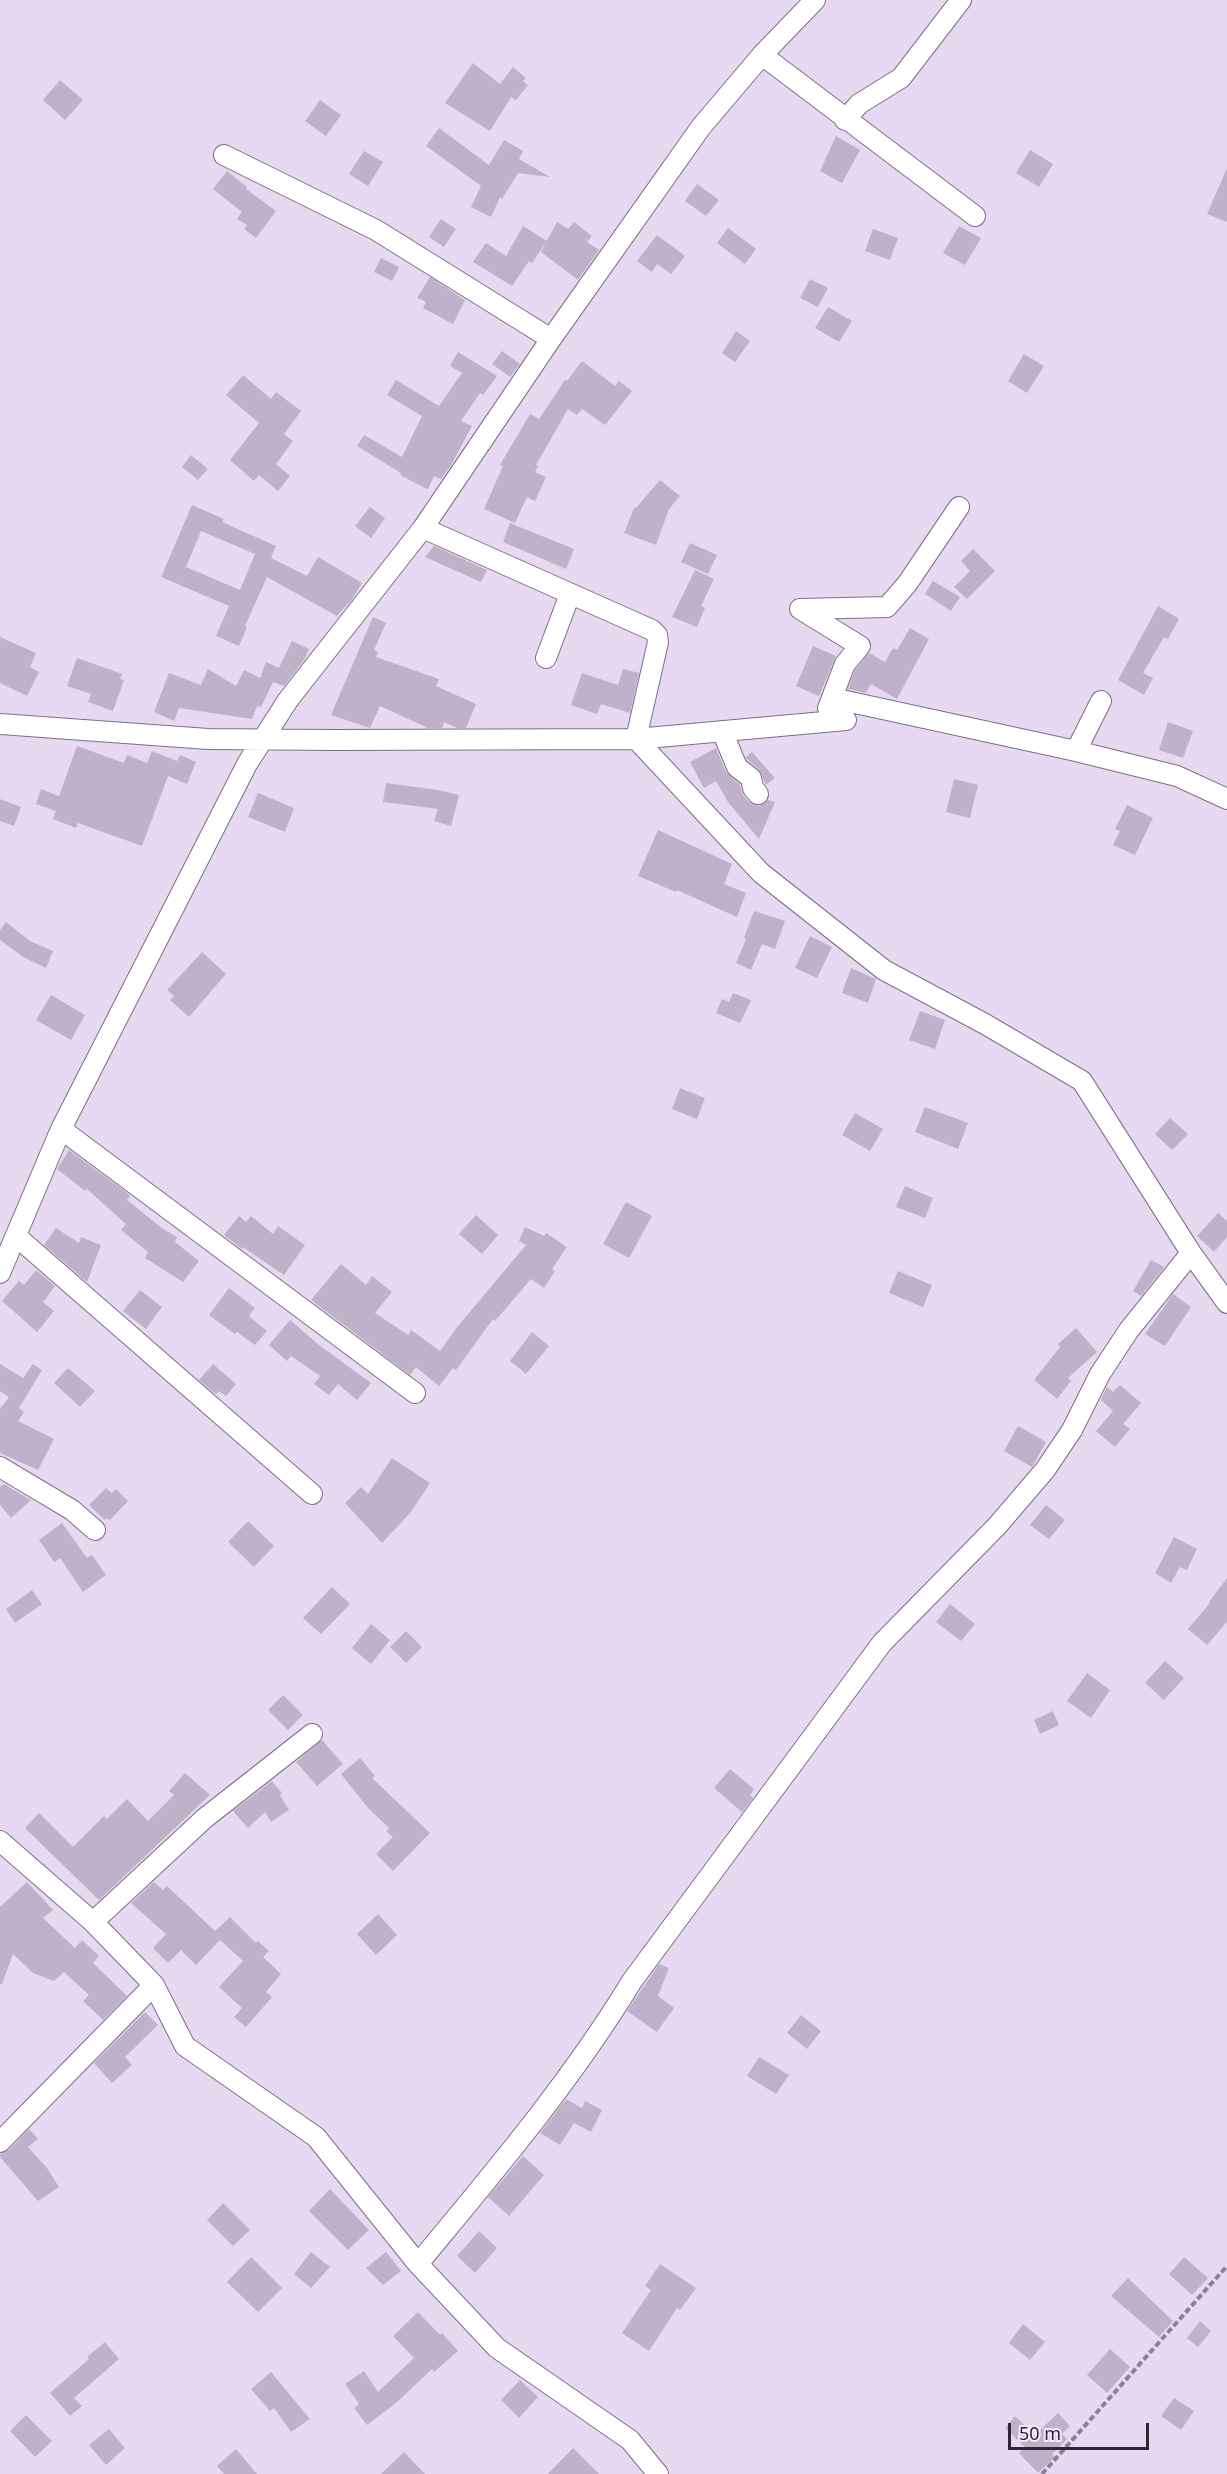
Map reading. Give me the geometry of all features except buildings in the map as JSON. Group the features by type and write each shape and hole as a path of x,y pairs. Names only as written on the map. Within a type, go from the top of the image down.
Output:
{"street":[{"path":"0,1273 61,1129 247,764 262,740 288,700 423,528 700,127 762,55 815,0"},
{"path":"845,120 859,104 901,78 961,0"},
{"path":"762,55 845,120 911,166 975,216"},
{"path":"224,155 376,230 552,339"},
{"path":"824,722 845,664 860,646 800,609 887,607 907,584 959,507"},
{"path":"423,528 652,630 657,635 658,642 636,739"},
{"path":"546,658 570,594"},
{"path":"0,724 208,739 636,739 846,720 832,698 1076,751 1177,776 1227,799"},
{"path":"1076,751 1101,701"},
{"path":"722,731 737,767 751,778 753,788 758,794"},
{"path":"636,739 761,873 884,970 985,1024 1082,1081 1191,1253 1227,1303"},
{"path":"61,1129 415,1393"},
{"path":"16,1236 312,1494"},
{"path":"418,2264 544,2111 632,1981 882,1643 997,1526 1045,1470 1072,1430 1101,1374 1129,1330 1191,1253"},
{"path":"0,1467 72,1510 95,1530"},
{"path":"93,1922 206,1818 312,1734"},
{"path":"3,1851 93,1922 154,1984 184,2046 316,2137 418,2264 497,2348 630,2440 658,2474"},
{"path":"0,2142 154,1984"}],"path":[{"path":"1042,2474 1227,2266"}]}
